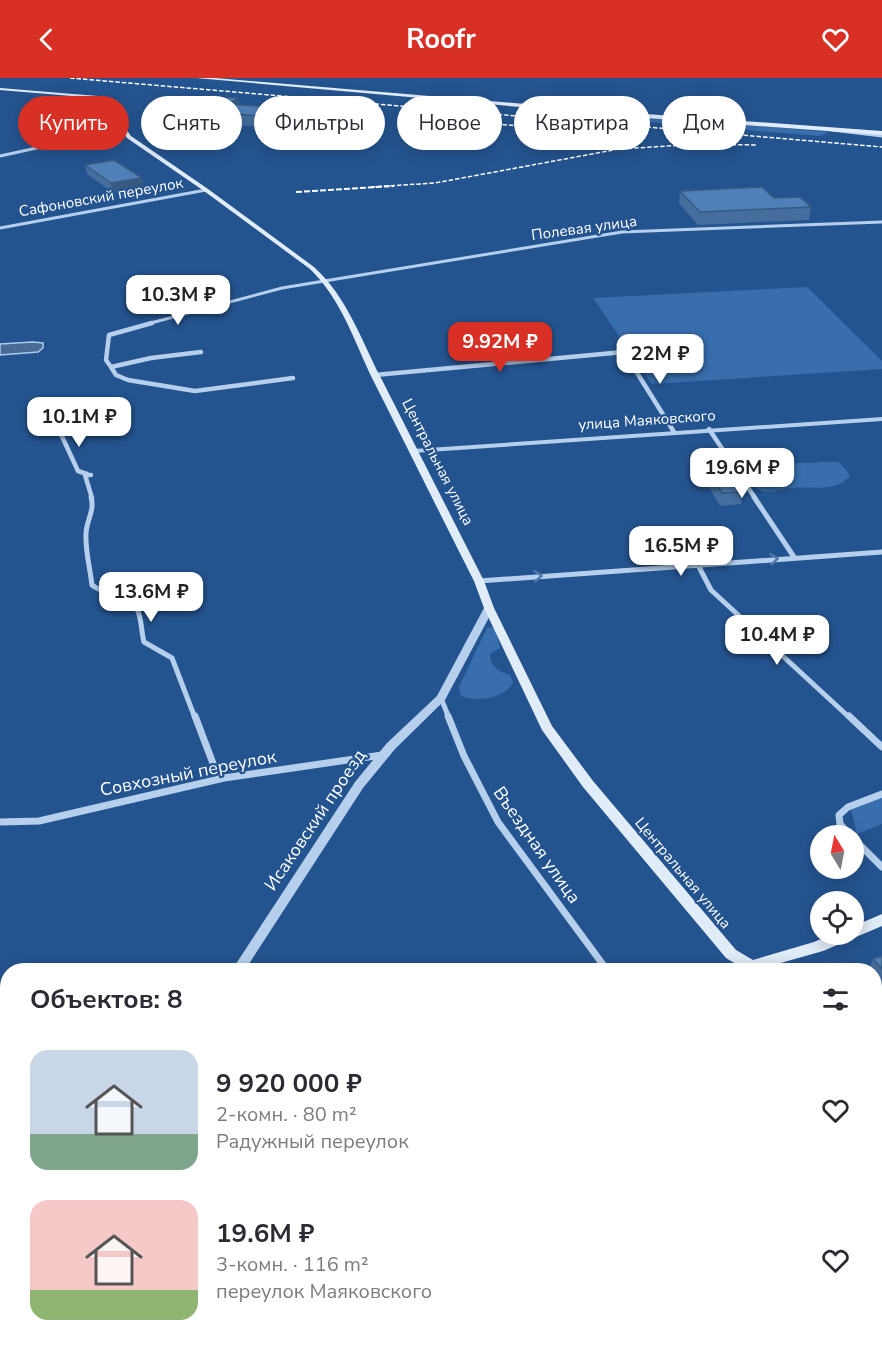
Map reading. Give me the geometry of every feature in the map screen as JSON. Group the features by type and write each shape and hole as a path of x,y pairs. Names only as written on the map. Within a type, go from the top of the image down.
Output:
{"main road":[{"path":"198,78 632,116 882,135"},
{"name":"Центральная улица","path":"1,89 84,96"},
{"name":"Центральная улица","path":"129,136 206,190 312,268 327,282 345,309 375,375 479,581 489,608 534,705 562,750 730,954 744,963"},
{"path":"864,928 882,920"},
{"path":"768,963 823,945"}],"street":[{"path":"0,156 27,150"},
{"name":"Сафоновский переулок","path":"0,228 206,190"},
{"name":"Полевая улица","path":"111,367 106,360 109,335 254,294 622,232 882,222"},
{"path":"201,352 151,358 111,367 116,375 128,380 195,391 293,378"},
{"path":"375,375 624,352 646,383 674,432"},
{"name":"улица Маяковского","path":"414,451 709,429 882,419"},
{"path":"709,429 794,558"},
{"path":"59,430 78,471 90,475 85,474 93,502 93,511 88,521 86,535 92,585 98,591 124,597 134,603 138,611 144,642 172,658 213,766 224,778"},
{"path":"479,581 882,552"},
{"path":"698,565 711,590 882,747"},
{"name":"Исаковский проезд","path":"243,963 359,786 383,754 441,698 489,608"},
{"name":"Въездная улица","path":"441,698 464,756 498,822 590,943 603,963"},
{"name":"Совхозный переулок","path":"0,822 39,821 224,778 383,754"},
{"path":"842,825 838,816 843,809 882,794"},
{"path":"864,849 882,867"}],"shaded area":[{"path":"650,117 662,118 662,123 650,122"},
{"path":"746,125 829,132 820,136 746,130"},
{"path":"807,287 882,361 882,369 652,384 593,298"},
{"path":"43,343 43,348 38,352 0,355 0,344"},
{"path":"839,462 850,475 839,484 824,488 792,488 767,492 757,489 753,477 766,468 775,466"},
{"path":"487,628 495,629 500,648 490,654 493,665 510,675 513,682 504,692 490,698 474,699 461,696 459,687"},
{"path":"882,794 882,824 864,831 864,825 855,825 850,805"}],"building":[{"path":"242,105 254,106 254,116 242,115"},
{"path":"114,160 142,178 111,183 85,165"},
{"path":"762,187 774,198 800,197 811,207 700,212 680,191"},
{"path":"724,461 743,492 722,493 704,463"},
{"path":"882,956 882,963 877,963 873,959"}],"railway":[{"path":"70,78 882,147"},
{"path":"502,124 514,125"},
{"path":"371,187 435,183 619,149 701,144 757,145"},
{"path":"296,192 394,186"}]}
